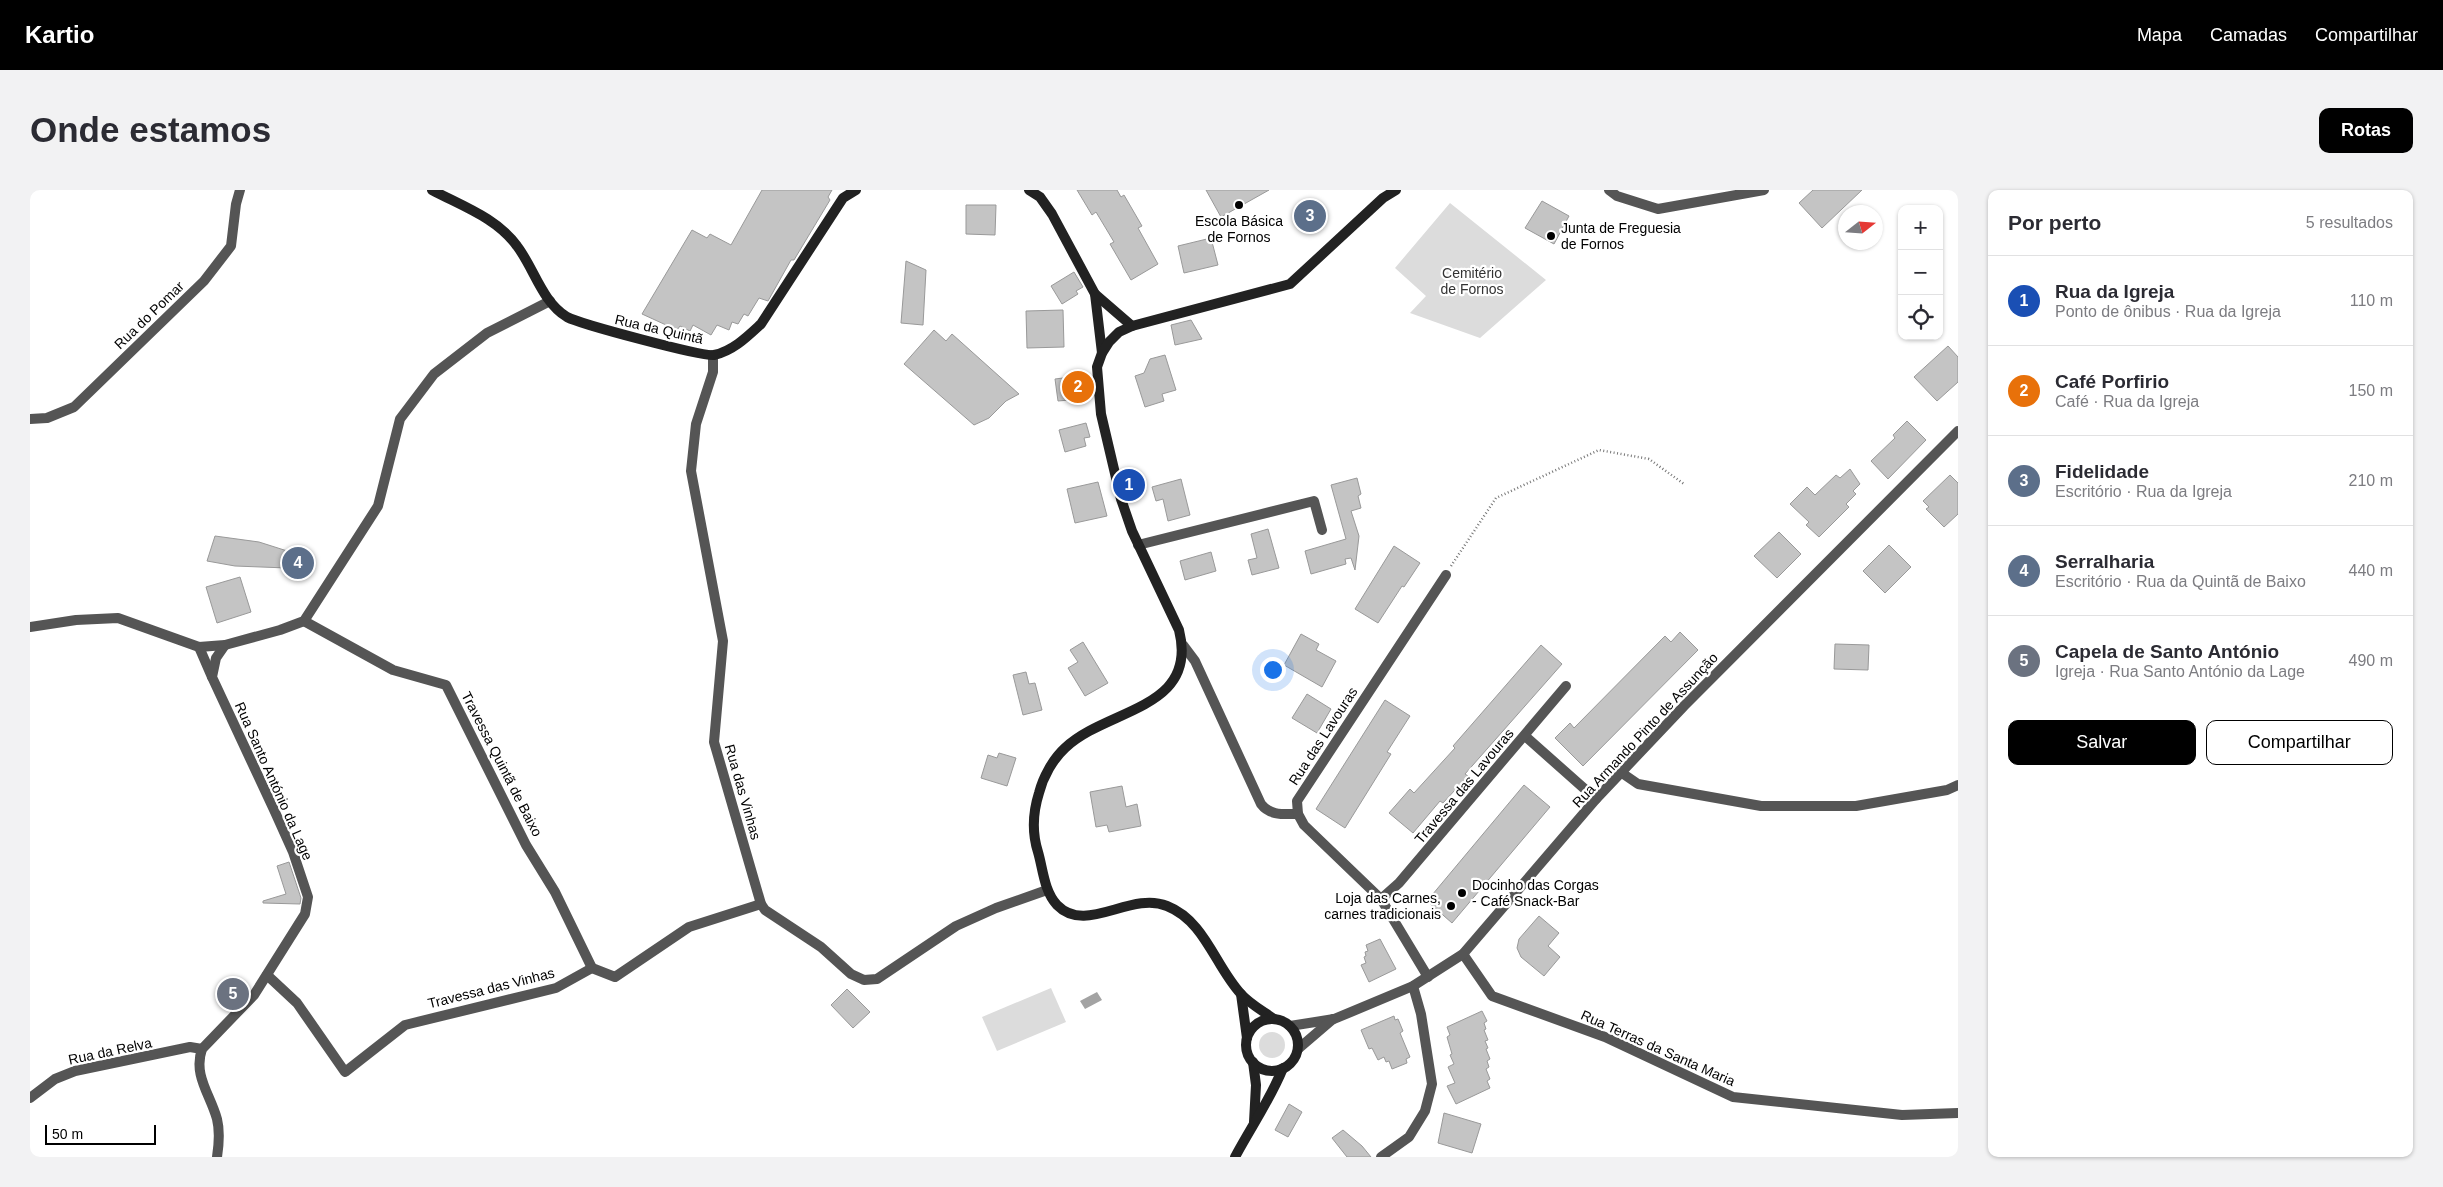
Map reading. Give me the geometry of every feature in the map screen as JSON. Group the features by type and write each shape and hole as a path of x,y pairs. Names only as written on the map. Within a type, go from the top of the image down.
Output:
{"main road":[{"name":"Rua da Quintã","path":"432,190 492,222 506,233 518,246 550,302 567,317 591,327 712,355 746,338 761,324 843,198 856,190"},
{"path":"1029,190 1040,197 1052,214 1094,294 1102,352"},
{"path":"1235,1157 1254,1122 1264,1111 1283,1068 1295,1057 1298,1041 1290,1026 1274,1019 1241,994 1188,917 1167,905 1145,901 1091,915 1069,915 1056,904 1047,890 1034,840 1034,819 1038,794 1050,769 1066,747 1082,735 1131,712 1164,691 1176,677 1182,662 1183,645 1179,630 1138,545 1121,499 1101,414 1097,367 1102,352 1119,332 1132,326 1290,284 1384,198 1396,190"},
{"path":"1094,294 1132,326"},
{"path":"1241,994 1247,1038 1246,1046 1253,1062 1256,1078 1254,1122"},
{"path":"1247,1038 1257,1024 1274,1019"},
{"path":"1253,1062 1267,1070 1283,1068"}],"street":[{"name":"Rua do Pomar","path":"30,419 47,418 74,407 204,281 231,246 236,204 240,190"},
{"path":"1609,190 1617,196 1658,209 1764,190"},
{"path":"30,627 76,620 118,618 199,648 225,645 280,630 304,621 378,506 400,419 434,374 487,333 550,302"},
{"name":"Rua das Vinhas","path":"712,355 713,372 696,424 691,471 723,641 714,742 761,904"},
{"name":"Rua Armando Pinto de Assunção","path":"1290,1026 1334,1018 1413,986 1463,954 1596,799 1684,706 1958,431"},
{"path":"1138,545 1314,501 1322,530"},
{"name":"Rua das Lavouras","path":"1298,814 1297,801 1446,575"},
{"name":"Travessa Quintã de Baixo","path":"304,621 393,670 446,685 526,845 555,892 592,968"},
{"path":"212,677 216,658 225,645"},
{"path":"1183,645 1195,661 1261,804 1266,810 1274,813 1298,814 1304,826 1381,899 1428,976"},
{"name":"Rua Santo António da Lage","path":"199,648 293,852 308,897 305,914 267,975 241,1009 218,1030 202,1049"},
{"name":"Travessa das Lavouras","path":"1381,899 1400,883 1566,686"},
{"path":"1525,736 1596,799"},
{"path":"1622,773 1638,784 1761,806 1856,806 1947,790 1958,785"},
{"path":"592,968 615,977 689,927 761,904 765,910 821,947 850,974 864,980 877,979 956,926 996,908 1047,890"},
{"name":"Rua Terras da Santa Maria","path":"1463,954 1492,996 1606,1037 1733,1097 1902,1115 1958,1113"},
{"name":"Travessa das Vinhas","path":"267,975 297,1003 345,1072 405,1025 556,988 592,968"},
{"path":"1382,1157 1409,1136 1425,1110 1432,1084 1421,1014 1413,986"},
{"name":"Rua Armando Pinto de Assunção","path":"1298,1049 1334,1018"},
{"name":"Rua da Relva","path":"30,1098 55,1079 75,1070 190,1047 202,1049"},
{"path":"202,1049 199,1058 199,1073 218,1123 220,1144 218,1157"}],"path":[{"path":"1446,575 1496,498 1599,450 1648,459 1684,484"}],"green space":[{"name":"Cemitério de Fornos","path":"1450,203 1546,280 1480,338 1410,313 1426,296 1395,268"},
{"path":"1051,988 1066,1022 997,1051 982,1017"},
{"path":"1272,1032 1281,1036 1285,1045 1281,1054 1272,1058 1263,1054 1259,1045 1263,1036"}],"shaded area":[{"path":"1097,992 1102,1000 1085,1009 1080,1001"}],"building":[{"path":"762,190 832,190 828,197 830,200 794,260 791,260 768,301 759,298 748,316 744,314 738,324 732,322 729,330 717,325 711,335 693,325 690,331 680,326 677,330 642,314 692,230 707,238 710,234 731,245"},
{"path":"1077,190 1117,190 1121,197 1124,195 1142,226 1138,228 1158,264 1131,280 1110,244 1114,242 1096,212 1092,215"},
{"name":"Escola Básica de Fornos","path":"1206,190 1269,190 1221,217"},
{"path":"1813,190 1862,190 1846,205 1838,205 1838,213 1822,228 1799,203"},
{"path":"1542,201 1569,216 1554,244 1525,228"},
{"path":"966,205 996,205 995,235 966,234"},
{"path":"1211,238 1218,265 1184,273 1178,246"},
{"path":"906,261 926,270 923,325 901,323"},
{"path":"1074,272 1083,287 1076,291 1078,294 1062,304 1051,286"},
{"path":"1063,310 1064,347 1027,348 1026,311"},
{"path":"1191,320 1202,339 1175,345 1171,325"},
{"path":"934,330 946,341 952,334 1019,394 1006,401 989,418 974,425 904,364"},
{"path":"1948,346 1958,357 1958,382 1937,401 1914,377"},
{"path":"1165,355 1176,390 1162,394 1164,401 1145,407 1135,376 1144,373 1150,359"},
{"path":"1079,376 1081,399 1058,401 1055,379"},
{"path":"1907,421 1926,440 1888,479 1871,461 1895,438 1893,435"},
{"path":"1086,423 1090,437 1084,438 1086,446 1065,452 1059,430"},
{"path":"1850,469 1860,484 1853,491 1856,494 1846,504 1849,507 1819,537 1806,525 1809,522 1790,504 1807,487 1815,495 1836,475 1840,478"},
{"path":"1950,475 1958,483 1958,514 1944,527 1926,509 1929,507 1923,501"},
{"path":"1357,478 1361,494 1358,496 1361,508 1351,511 1359,536 1355,570 1351,558 1345,559 1346,564 1311,574 1305,551 1346,539 1331,485"},
{"path":"1181,479 1190,515 1168,521 1163,499 1156,501 1152,487"},
{"path":"1098,482 1107,516 1075,523 1067,489"},
{"path":"1268,529 1279,568 1252,575 1248,560 1257,558 1251,534"},
{"path":"1779,532 1801,554 1777,578 1754,556"},
{"path":"215,536 259,542 303,556 299,572 287,568 235,566 207,561"},
{"path":"1889,545 1911,567 1885,593 1863,571"},
{"path":"1394,546 1420,563 1404,587 1402,586 1378,623 1355,609"},
{"path":"1211,552 1216,571 1185,580 1180,561"},
{"path":"240,577 251,612 217,623 206,587"},
{"path":"1680,632 1698,650 1583,766 1555,738 1570,723 1574,728 1665,636 1671,642"},
{"path":"1301,634 1319,644 1316,650 1336,661 1322,687 1284,665"},
{"path":"1083,642 1108,683 1085,696 1068,668 1078,662 1070,650"},
{"path":"1835,644 1869,645 1868,670 1834,669"},
{"path":"1541,645 1562,664 1465,774 1468,776 1443,803 1440,801 1413,833 1389,813 1410,789 1414,793 1455,748 1453,746"},
{"path":"1026,672 1029,684 1035,683 1042,710 1023,715 1013,675"},
{"path":"1307,694 1331,709 1317,733 1292,718"},
{"path":"1385,700 1410,716 1387,752 1391,754 1345,828 1316,809"},
{"path":"999,753 1016,758 1007,786 981,778 988,755 997,758"},
{"path":"1524,785 1550,807 1452,923 1427,901"},
{"path":"1122,786 1126,807 1137,804 1141,826 1109,832 1107,825 1096,827 1090,792"},
{"path":"289,862 301,898 300,904 263,903 263,901 286,894 277,866"},
{"path":"1539,916 1559,933 1548,946 1560,957 1544,976 1521,957 1517,948 1519,939"},
{"path":"1380,939 1396,969 1369,982 1361,965 1366,963 1364,957 1366,956 1365,952 1368,951 1366,945"},
{"path":"237,984 243,996 229,1004 222,992"},
{"path":"847,989 870,1012 853,1028 831,1005"},
{"path":"1482,1011 1487,1021 1484,1023 1486,1029 1484,1030 1488,1040 1485,1041 1488,1048 1486,1049 1490,1059 1487,1061 1489,1067 1486,1069 1490,1079 1487,1081 1490,1088 1456,1104 1447,1086 1455,1083 1448,1067 1454,1064 1450,1055 1452,1054 1447,1037 1450,1035 1447,1027"},
{"path":"1394,1016 1395,1020 1398,1019 1403,1031 1400,1033 1410,1057 1406,1059 1407,1063 1392,1069 1389,1061 1386,1062 1384,1057 1378,1060 1372,1048 1369,1049 1361,1030"},
{"path":"1289,1104 1302,1112 1288,1137 1275,1130"},
{"path":"1444,1113 1481,1124 1472,1153 1438,1143"},
{"path":"1343,1130 1362,1146 1371,1157 1347,1157 1332,1138"}],"place":[{"name":"Escola Básica de Fornos","path":"1239,205"},
{"name":"Fidelidade","path":"1310,216"},
{"name":"Junta de Freguesia de Fornos","path":"1551,236"},
{"name":"Café Porfirio","path":"1078,387"},
{"name":"Rua da Igreja","path":"1129,485"},
{"name":"Serralharia","path":"298,563"},
{"name":"Docinho das Corgas - Café Snack-Bar","path":"1462,893"},
{"name":"Loja das Carnes, carnes tradicionais","path":"1451,906"},
{"name":"Capela de Santo António","path":"233,994"}]}
